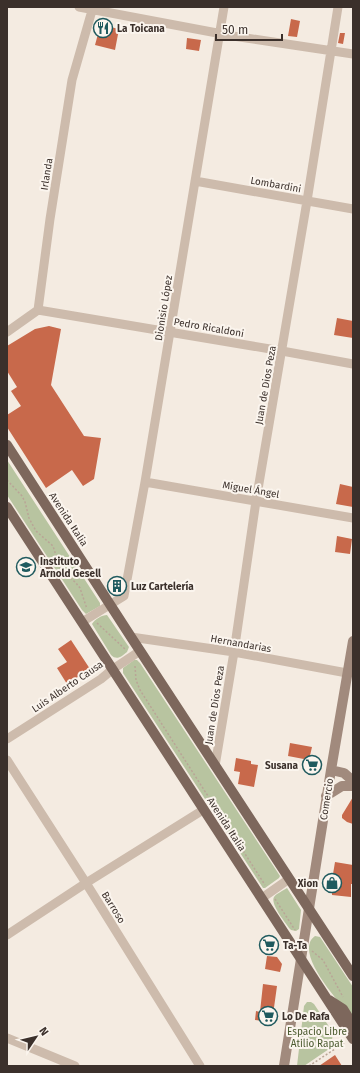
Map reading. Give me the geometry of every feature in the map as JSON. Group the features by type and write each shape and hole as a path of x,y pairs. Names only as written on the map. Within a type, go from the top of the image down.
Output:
{"main road":[{"name":"Avenida Italia","path":"8,448 130,637 353,976"},
{"name":"Avenida Italia","path":"7,506 203,810 353,1038"},
{"path":"326,998 343,1009 353,1025"}],"street":[{"path":"79,7 93,8 219,33 353,54"},
{"name":"Dionisio López","path":"110,605 124,596 145,482 224,7"},
{"name":"Juan de Dios Peza","path":"215,766 234,652 256,501 338,7"},
{"name":"Irlanda","path":"38,310 50,219 72,80 93,8"},
{"name":"Lombardini","path":"194,181 353,209"},
{"path":"7,332 38,310"},
{"name":"Pedro Ricaldoni","path":"38,310 282,350 353,364"},
{"name":"Miguel Ángel","path":"145,482 353,518"},
{"path":"82,622 110,605"},
{"name":"Hernandarias","path":"130,637 234,652 347,673"},
{"name":"Comercio","path":"284,1066 330,770 353,641"},
{"name":"Luis Alberto Causa","path":"7,739 101,679 140,651"},
{"name":"Barroso","path":"7,760 86,883 200,1066"},
{"path":"330,770 344,773 353,781"},
{"path":"326,796 342,786 353,786"},
{"path":"7,935 86,883 203,810"},
{"path":"262,898 289,879"},
{"path":"7,1038 76,1066"}],"path":[{"path":"7,480 22,496 29,518 36,531 53,546 61,569 72,578 80,588 87,610 101,627 127,652 134,664 136,680 140,690 303,942 323,960 339,991 346,1001"},
{"path":"309,1066 353,1038"}],"green space":[{"path":"7,460 100,603 100,606 86,614 82,610 7,495"},
{"path":"107,615 129,647 127,652 117,658 111,655 92,624 95,620"},
{"path":"134,660 137,660 140,663 280,876 265,888 263,888 123,673 123,668"},
{"path":"287,888 301,910 299,929 296,931 289,928 278,913 273,900 278,893"},
{"path":"315,936 320,937 353,987 353,1018 330,991 314,966 310,954 310,944"},
{"name":"Espacio Libre Atilio Rapat","path":"307,1002 314,1004 332,1031 332,1040 329,1049 304,1066 297,1066 304,1006"}],"building":[{"path":"291,19 300,21 297,37 288,36"},
{"path":"110,27 119,29 115,50 95,45 98,34"},
{"path":"340,33 345,33 343,44 338,43"},
{"path":"187,38 201,40 199,51 186,49"},
{"path":"337,318 353,321 353,338 334,335"},
{"path":"49,326 61,329 51,385 84,436 101,438 94,479 83,486 72,470 46,488 7,427 7,415 21,406 11,391 17,387 7,371 7,346 35,329"},
{"path":"340,484 353,487 353,507 336,504"},
{"path":"337,536 352,539 350,554 335,552"},
{"path":"71,640 90,669 67,684 57,668 67,662 58,649"},
{"path":"290,743 312,747 309,760 288,756"},
{"path":"236,758 251,761 251,764 258,765 254,787 238,784 240,772 234,771"},
{"path":"353,797 353,824 342,818 342,815"},
{"path":"335,862 353,865 351,897 332,895 332,880"},
{"path":"267,956 277,957 282,964 280,972 265,969"},
{"path":"263,984 277,986 272,1022 255,1020 256,1011 260,1012"},
{"path":"335,1055 342,1066 319,1066"}],"place":[{"name":"La Toicana","path":"103,28"},
{"name":"Instituto Arnold Gesell","path":"26,567"},
{"name":"Luz Cartelería","path":"117,586"},
{"name":"Susana","path":"312,765"},
{"name":"Xion","path":"332,883"},
{"name":"Ta-Ta","path":"269,945"},
{"name":"Lo De Rafa","path":"268,1016"}]}
